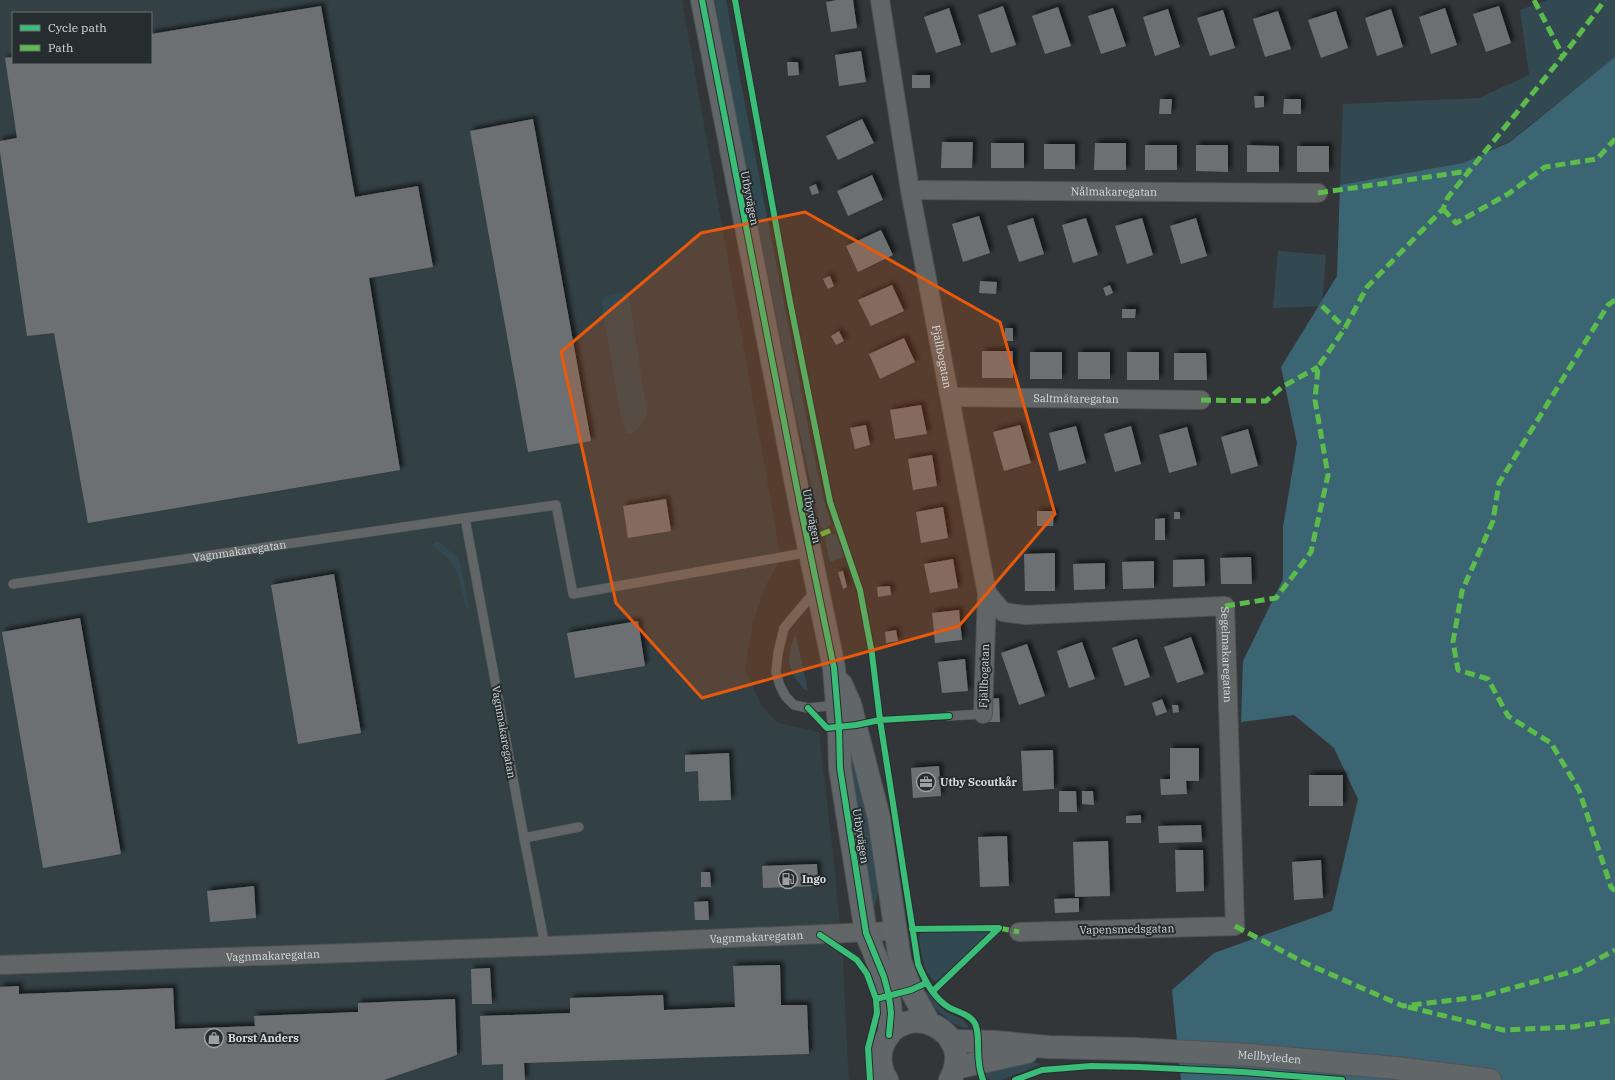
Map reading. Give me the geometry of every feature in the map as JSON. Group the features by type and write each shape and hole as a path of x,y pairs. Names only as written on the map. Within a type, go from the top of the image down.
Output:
{"street":[{"name":"Utbyvägen","path":"702,0 817,589 834,668 843,705 879,818 900,960 911,990 929,1023 942,1030 951,1041"},
{"name":"Fjällbogatan","path":"880,0 910,190 988,593 983,714"},
{"name":"Nålmakaregatan","path":"910,190 1318,193"},
{"name":"Saltmätaregatan","path":"951,397 1201,400"},
{"name":"Segelmakaregatan","path":"988,593 1003,612 1025,615 1225,606 1234,926"},
{"name":"Utbyvägen","path":"843,705 839,727 840,768 866,933 890,996 891,1013 889,1035 885,1041 880,1056 882,1071 886,1080"},
{"name":"Vapensmedsgatan","path":"1019,932 1234,926"},
{"name":"Vagnmakaregatan","path":"0,965 895,932"},
{"path":"889,1035 894,1030 914,1021 929,1023"},
{"path":"951,1041 956,1054 952,1074"},
{"name":"Mellbyleden","path":"951,1041 995,1042 1048,1048 1133,1049 1250,1055 1381,1066 1490,1080"},
{"name":"Mellbyleden","path":"952,1074 1048,1048"}],"lane":[{"name":"Vagnmakaregatan","path":"13,584 556,505 573,594 810,552"},
{"name":"Vagnmakaregatan","path":"465,518 545,946"},
{"path":"817,589 784,628 778,653 776,672 780,686 786,697 794,705 808,708 843,705"},
{"path":"949,716 983,714"},
{"path":"524,838 579,827"}],"highlighted area":[{"path":"805,212 1000,322 1055,514 959,626 702,698 616,603 561,352 701,233"}],"shaded area":[{"path":"0,0 682,0 781,558 766,585 753,623 745,668 761,705 778,723 819,732 835,872 843,960 850,1080 0,1080"},
{"path":"715,0 726,0 813,451 831,524 824,530 820,526 795,411 728,74"},
{"path":"1547,0 1615,0 1615,57 1510,141 1463,163 1340,185 1343,104 1479,98 1529,75 1520,10"},
{"path":"1615,57 1615,1080 1181,1080 1172,990 1214,953 1332,911 1358,799 1334,748 1294,715 1241,722 1243,661 1283,579 1283,527 1297,443 1281,367 1337,276 1340,185 1463,163 1510,142"},
{"path":"1278,251 1326,255 1322,306 1273,308"},
{"path":"628,292 647,411 642,424 630,434 626,433 622,423 602,306 603,299 606,296"},
{"path":"832,534 837,536 844,557 830,562 825,540 826,536"},
{"path":"435,542 439,542 458,558 461,565 469,609 467,609 458,575 453,565 449,559 432,546"},
{"path":"796,635 808,691 803,688 795,678 790,666 789,653"},
{"path":"851,731 869,806 879,889 874,909 871,910 846,753"},
{"path":"982,930 990,932 937,982 929,975 920,948 919,936 921,933"},
{"path":"924,991 932,996 942,1009 963,1020 968,1028 961,1027 943,1016 923,996"},
{"path":"1032,1062 1042,1064 1001,1080 990,1080 986,1076 986,1071"}],"building":[{"path":"853,0 857,28 831,32 826,2"},
{"path":"321,6 355,197 418,186 433,267 369,278 400,470 88,523 54,333 27,336 0,152 0,141 17,138 5,58 12,57 12,64 152,64 152,34"},
{"path":"1003,6 1016,45 991,53 978,15"},
{"path":"1499,6 1511,43 1486,52 1473,14"},
{"path":"1058,7 1071,46 1045,54 1032,16"},
{"path":"949,8 961,45 936,53 924,17"},
{"path":"1113,8 1126,46 1101,54 1088,16"},
{"path":"1445,8 1457,45 1431,54 1419,17"},
{"path":"1168,9 1180,47 1155,56 1143,17"},
{"path":"1391,9 1403,47 1377,56 1365,18"},
{"path":"1223,10 1235,48 1210,56 1197,18"},
{"path":"1278,11 1291,49 1265,57 1253,19"},
{"path":"1336,11 1348,48 1321,58 1308,20"},
{"path":"861,51 866,82 839,86 835,55"},
{"path":"787,62 798,62 799,75 788,76"},
{"path":"912,75 930,75 930,88 912,88"},
{"path":"1254,96 1264,96 1264,107 1255,108"},
{"path":"1160,99 1172,99 1171,114 1159,114"},
{"path":"1284,99 1301,99 1301,114 1283,114"},
{"path":"533,119 591,441 528,452 470,131"},
{"path":"862,119 874,143 838,160 826,136"},
{"path":"942,142 973,142 972,168 941,168"},
{"path":"991,143 1024,143 1024,168 991,168"},
{"path":"1095,143 1126,143 1126,170 1094,170"},
{"path":"1044,144 1075,144 1075,169 1044,169"},
{"path":"1145,145 1177,145 1177,170 1145,170"},
{"path":"1196,145 1228,145 1228,172 1196,171"},
{"path":"1247,145 1279,146 1279,172 1247,172"},
{"path":"1297,146 1329,146 1329,172 1297,172"},
{"path":"872,175 883,200 848,216 837,191"},
{"path":"816,184 819,193 812,195 809,187"},
{"path":"979,216 990,253 963,262 952,224"},
{"path":"1033,218 1044,254 1019,262 1007,226"},
{"path":"1086,218 1098,255 1073,263 1062,225"},
{"path":"1142,218 1153,255 1127,264 1115,226"},
{"path":"1196,218 1207,256 1181,264 1170,226"},
{"path":"881,230 893,255 858,272 846,246"},
{"path":"830,276 834,286 828,289 823,279"},
{"path":"980,281 997,282 996,294 979,293"},
{"path":"892,285 904,311 871,326 858,300"},
{"path":"1110,285 1113,293 1106,296 1103,288"},
{"path":"1122,309 1136,309 1135,318 1122,318"},
{"path":"1005,328 1013,328 1013,341 1005,341"},
{"path":"839,331 844,341 836,345 831,336"},
{"path":"904,338 915,362 880,379 869,354"},
{"path":"982,351 1013,351 1013,378 982,378"},
{"path":"1030,352 1062,352 1062,379 1030,379"},
{"path":"1078,352 1110,352 1110,379 1078,379"},
{"path":"1127,352 1159,352 1159,380 1127,380"},
{"path":"1174,353 1206,353 1207,380 1174,380"},
{"path":"921,405 927,434 895,439 890,410"},
{"path":"866,425 870,445 855,449 850,428"},
{"path":"1020,425 1031,463 1004,471 993,432"},
{"path":"1076,426 1086,463 1059,471 1049,433"},
{"path":"1131,426 1141,464 1115,472 1104,434"},
{"path":"1187,427 1197,465 1169,473 1159,435"},
{"path":"1248,429 1258,466 1231,474 1221,437"},
{"path":"932,455 937,486 913,490 908,459"},
{"path":"666,499 671,531 628,538 623,506"},
{"path":"943,507 948,538 921,543 916,512"},
{"path":"1037,511 1054,511 1053,526 1037,526"},
{"path":"1174,512 1180,512 1180,519 1174,519"},
{"path":"1165,518 1165,540 1155,540 1155,519"},
{"path":"1055,553 1055,591 1025,591 1024,554"},
{"path":"1251,557 1252,584 1221,584 1220,558"},
{"path":"953,559 958,588 930,593 924,564"},
{"path":"1204,559 1205,586 1173,587 1173,560"},
{"path":"1154,561 1154,588 1123,589 1122,562"},
{"path":"1105,563 1105,589 1074,590 1073,564"},
{"path":"843,571 847,587 843,589 838,572"},
{"path":"334,574 361,733 298,744 271,585"},
{"path":"890,586 891,595 878,597 877,587"},
{"path":"959,610 962,640 935,643 932,613"},
{"path":"80,618 121,854 43,868 2,632"},
{"path":"638,621 645,666 575,678 567,633"},
{"path":"896,630 898,641 886,643 885,632"},
{"path":"1191,637 1204,674 1177,683 1164,647"},
{"path":"1137,639 1150,677 1125,686 1112,648"},
{"path":"1082,642 1095,679 1069,688 1057,651"},
{"path":"1027,644 1045,696 1019,705 1001,653"},
{"path":"965,659 968,691 942,693 938,662"},
{"path":"999,698 1000,722 989,722 987,699"},
{"path":"1162,699 1167,712 1156,716 1152,703"},
{"path":"1172,705 1178,705 1179,712 1173,713"},
{"path":"1170,748 1199,748 1199,781 1186,781 1187,794 1161,795 1160,779 1170,779"},
{"path":"1053,750 1054,789 1023,791 1021,751"},
{"path":"729,753 731,800 699,801 698,771 685,772 685,755"},
{"name":"Utby Scoutkår","path":"939,766 941,796 913,798 911,768"},
{"path":"1309,775 1343,775 1343,806 1309,806"},
{"path":"1059,791 1076,791 1077,812 1059,812"},
{"path":"1082,791 1093,791 1094,805 1082,804"},
{"path":"1141,815 1141,823 1126,823 1126,816"},
{"path":"1201,825 1202,842 1159,843 1158,826"},
{"path":"1007,836 1009,886 980,887 978,837"},
{"path":"1108,841 1110,896 1075,897 1073,842"},
{"path":"1175,850 1203,850 1204,891 1176,892"},
{"path":"1321,860 1323,898 1294,900 1292,862"},
{"path":"817,864 818,886 763,888 762,866"},
{"path":"701,872 710,872 711,887 701,887"},
{"path":"254,886 256,918 210,922 207,891"},
{"path":"1079,898 1079,912 1055,913 1054,899"},
{"path":"708,901 709,920 695,920 694,902"},
{"path":"780,965 781,1005 807,1005 809,1054 524,1063 525,1080 503,1080 503,1064 482,1065 480,1016 570,1013 570,998 663,995 664,1010 735,1007 733,966"},
{"path":"490,968 492,1004 472,1004 471,969"},
{"path":"19,986 19,994 173,988 175,1029 255,1026 254,1016 358,1012 358,1003 455,999 457,1055 384,1080 0,1080 0,987"}],"marked path":[{"path":"1534,0 1563,56"},
{"path":"1225,606 1276,598 1311,552 1328,475 1315,400 1318,367 1345,328 1367,287 1443,209 1448,197 1563,56 1605,0"},
{"path":"1443,209 1456,223 1508,194 1545,167 1597,159 1615,139"},
{"path":"1318,193 1469,171"},
{"path":"1615,300 1608,305 1499,483 1493,521 1462,591 1453,642 1458,670 1488,679 1508,716 1551,743 1579,790 1611,887 1615,891"},
{"path":"1322,306 1345,328"},
{"path":"1201,400 1266,401 1282,387 1318,367"},
{"path":"807,540 839,527"},
{"path":"1235,926 1305,963 1403,1006 1479,997 1578,970 1615,950"},
{"path":"999,928 1019,932"},
{"path":"1408,1007 1503,1030 1573,1027 1615,1020"}],"cycle path":[{"path":"702,0 801,509 834,668 839,727 840,768 866,933 884,977 889,996 891,1013 889,1035"},
{"path":"735,0 790,302 830,502 860,590 872,654 880,720 918,964 927,983 939,1000 950,1008 970,1017 974,1022 977,1030 979,1066 983,1080"},
{"path":"808,708 827,728 856,725 880,720 949,716"},
{"path":"912,929 999,928 933,991"},
{"path":"820,935 857,960 867,974 876,999"},
{"path":"870,1080 868,1048 877,1013 876,999 911,990 926,983"},
{"path":"1015,1080 1042,1070 1091,1066 1243,1072 1342,1080"}],"place":[{"name":"Utby Scoutkår","path":"926,782"},
{"name":"Ingo","path":"788,879"},
{"name":"Borst Anders","path":"214,1038"}]}
